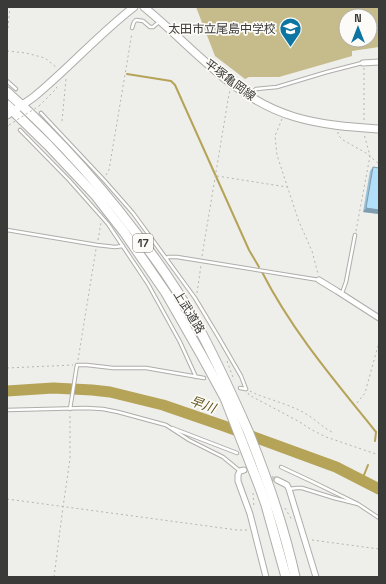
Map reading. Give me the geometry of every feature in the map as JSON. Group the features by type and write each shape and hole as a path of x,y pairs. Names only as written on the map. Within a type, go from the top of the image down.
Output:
{"highway":[{"name":"上武道路","path":"11,91 22,106 59,137 82,167 115,205 179,294 197,324 216,359 260,461 279,515 291,577"},
{"name":"上武道路","path":"9,110 48,145 96,196 124,232 166,293 224,398 249,458 266,506 282,563 291,577"}],"main road":[{"path":"9,110 22,106 34,97 134,7"},
{"name":"平塚亀岡線","path":"144,7 234,86 268,107 313,122 379,129"}],"street":[{"path":"364,63 379,62"},
{"path":"319,280 342,293 379,318"},
{"path":"242,470 238,475 238,480 250,514 266,577"},
{"path":"277,480 287,485 289,489 316,577"}],"lane":[{"path":"132,28 136,20 143,21 150,27 153,27 160,21"},
{"path":"249,96 256,89 277,87 364,63"},
{"path":"7,82 11,91"},
{"path":"41,113 59,137 104,180 133,213 194,298 241,376 246,389"},
{"path":"20,130 69,180 123,246 148,284 180,342 196,377"},
{"path":"88,202 96,196"},
{"path":"7,230 115,247 123,246"},
{"path":"342,293 346,282 355,235"},
{"path":"166,258 173,257 202,261 319,280"},
{"path":"71,408 77,366 87,365 113,368 146,368 204,378"},
{"path":"240,388 246,389"},
{"path":"7,410 71,408 103,409 166,425 237,453"},
{"path":"166,425 189,440 223,457 242,470"},
{"path":"281,467 358,504 379,518"},
{"path":"289,489 302,488 339,500 358,504"}],"path":[{"path":"7,38 10,7"},
{"path":"104,180 109,170 132,28"},
{"path":"355,235 370,156 362,128 364,120 364,63"},
{"path":"194,298 197,294 229,94 234,86"},
{"path":"7,127 39,106 57,88 55,87"},
{"path":"284,113 276,136 277,155 299,222 312,251 319,280"},
{"path":"338,125 338,136 366,153 379,164"},
{"path":"216,176 287,187"},
{"path":"7,368 77,366 97,244 101,223 103,220"},
{"path":"357,403 365,393 379,342"},
{"path":"226,358 233,377"},
{"path":"246,389 295,408 332,432"},
{"path":"246,389 249,395 326,437 379,455"},
{"path":"54,577 70,459 71,408"},
{"path":"253,488 254,509"},
{"path":"7,499 254,531"},
{"path":"285,509 292,521"},
{"path":"305,540 379,549"}],"shaded area":[{"name":"太田市立尾島中学校","path":"196,7 379,7 379,47 378,8 338,8 338,48 372,48 352,51 352,56 279,77 249,77 245,79 215,56"}],"building":[{"path":"373,167 379,168 379,210 366,208"}],"waterway":[{"path":"127,74 171,81 175,85 249,250 259,267"},
{"path":"262,272 300,335 376,432 375,441"},
{"name":"早川","path":"7,391 53,388 92,390 110,392 163,405 336,467 379,489"},
{"path":"362,480 368,465"}],"tunnel":[{"path":"264,476 277,480"}],"place":[{"name":"太田市立尾島中学校","path":"291,48"}]}
